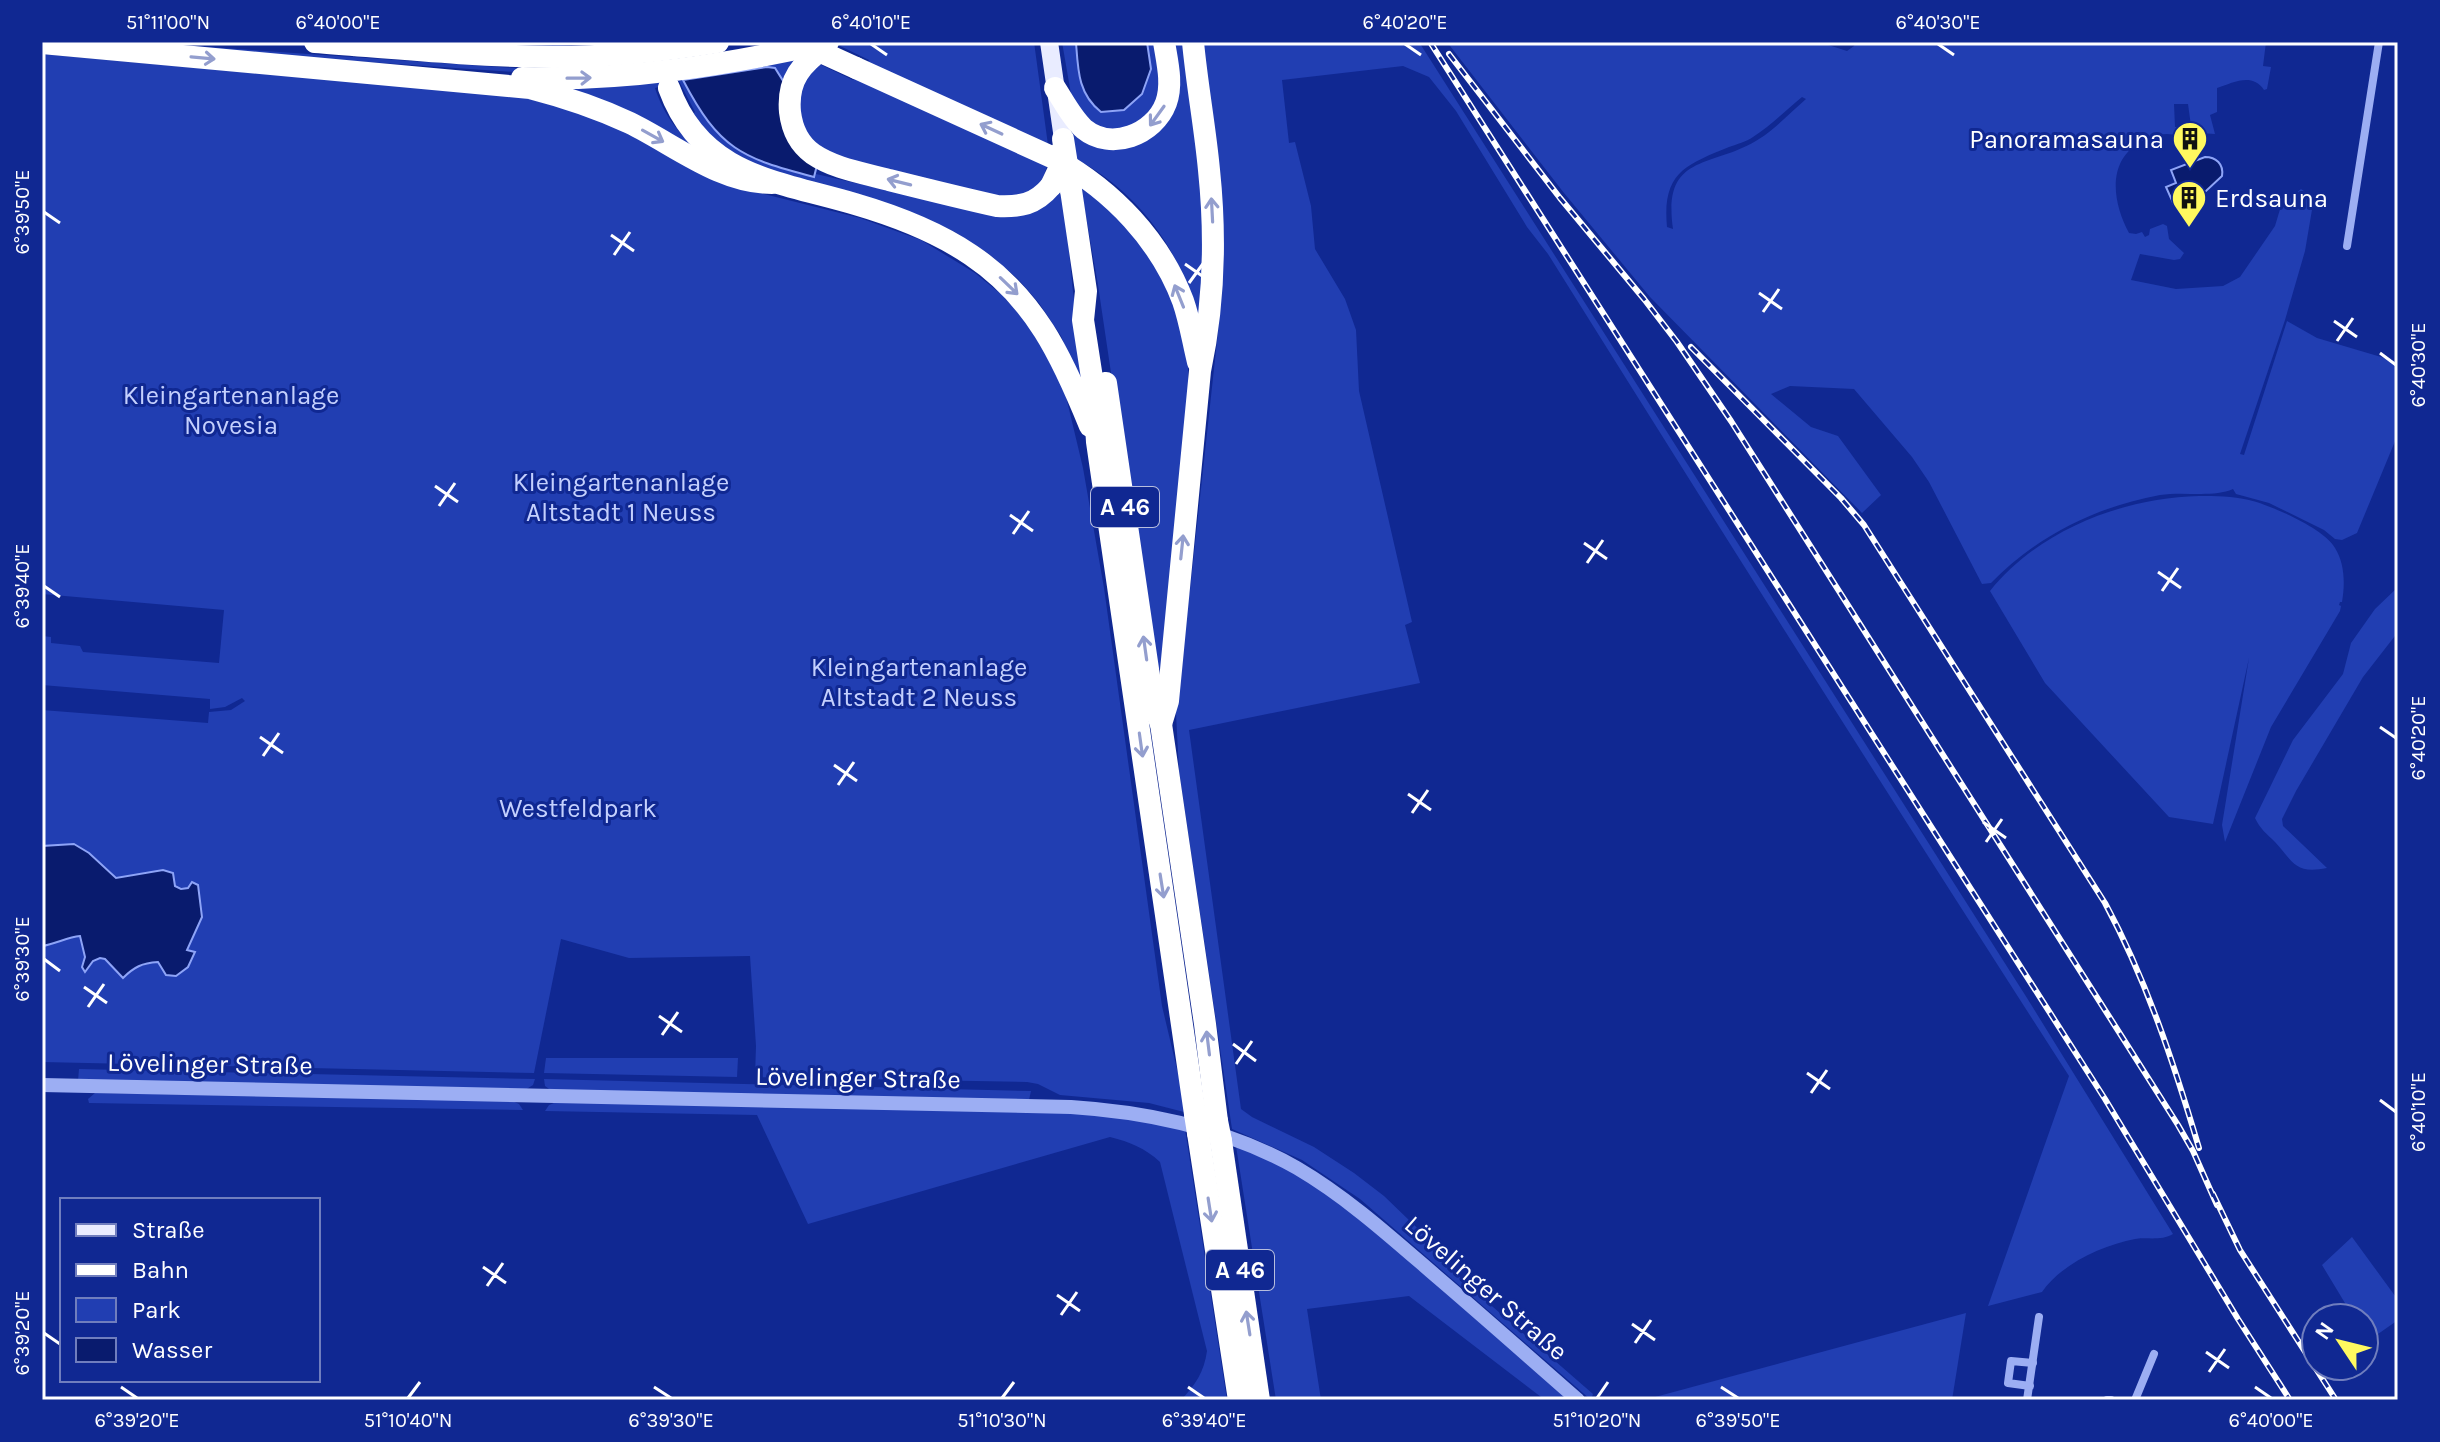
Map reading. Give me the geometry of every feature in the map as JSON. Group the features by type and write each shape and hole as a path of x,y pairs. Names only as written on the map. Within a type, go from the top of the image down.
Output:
{"highway":[{"path":"315,42 554,57 615,55 718,42"},
{"path":"799,42 1056,159 1107,194 1151,242 1167,268 1183,302 1200,371"},
{"path":"333,68 504,77 596,78 709,67 830,42"},
{"path":"830,42 797,74 791,88 790,102 794,129 801,141 815,155 844,168 997,206 1015,207 1033,203 1061,188 1063,139"},
{"path":"1055,88 1086,130 1100,137 1133,137 1159,117 1166,102 1169,85 1164,42"},
{"path":"1161,724 1168,701 1200,371 1210,312 1213,218 1193,42"},
{"path":"42,43 530,88 564,97 632,124 722,171 753,183 772,183"},
{"name":"A 46","path":"669,88 684,121 702,143 744,171 772,183 907,221 972,255 995,273 1037,317 1072,380 1097,442 1208,1127 1259,1400"},
{"name":"A 46","path":"1061,188 1086,291 1097,316 1153,703 1161,724 1205,1024 1208,1127 1239,1400"},
{"path":"1086,291 1083,320 1094,391 1097,442"}],"main road":[{"path":"1049,42 1063,139"}],"street":[{"path":"2347,246 2379,42"},
{"name":"Lövelinger Straße","path":"42,1085 1057,1106 1148,1115 1245,1143 1326,1186 1397,1242 1578,1400"},
{"path":"2027,1400 2039,1317"},
{"path":"2135,1400 2154,1354"},
{"path":"2030,1386 2008,1383 2011,1361 2033,1363"}],"green space":[{"path":"134,42 529,69 529,73 164,48"},
{"path":"453,42 635,42 557,46"},
{"path":"852,42 1034,42 1048,145 867,65 869,60 840,46"},
{"path":"1062,42 1156,42 1161,97 1149,116 1120,132 1093,126 1072,100"},
{"path":"1168,42 1186,42 1205,219 1201,333 1186,283 1160,234 1122,191 1076,159 1071,125 1089,137 1158,126"},
{"path":"1202,42 1419,42 2027,998 2173,1234 2110,1246 2071,1265 2042,1292 1988,1306 2069,1076 1456,111 1429,77 1403,66 1282,80 1289,143 1295,142 1311,206 1315,249 1345,299 1356,330 1359,391 1412,622 1405,625 1420,683 1189,730 1241,1109 1314,1147 1384,1196 1438,1248 1462,1280 1593,1394 1591,1400 1360,1199 1302,1160 1232,1129 1179,771 1175,694 1179,639 1190,590 1221,285"},
{"path":"1447,42 1819,42 1847,51 1856,42 2266,42 2263,66 2271,67 2267,89 2248,80 2217,88 2217,112 2210,115 2215,134 2199,133 2184,137 2184,128 2191,126 2188,104 2174,104 2175,127 2180,127 2180,136 2166,134 2148,138 2123,158 2118,169 2116,195 2129,233 2142,232 2145,237 2150,229 2163,224 2167,226 2169,239 2184,253 2180,259 2174,260 2140,254 2131,280 2176,289 2223,286 2240,277 2275,226 2281,206 2301,189 2314,198 2305,251 2240,454 2244,455 2287,321 2317,338 2398,362 2398,434 2357,533 2342,540 2269,503 2236,494 2233,489 2217,493 2160,495 2113,507 2068,526 2028,551 1991,583 1982,584 1929,482 1912,457 1854,389 1790,386 1771,394 1811,427 1838,436 1881,495 1862,513 1650,297 1564,193","holes":["1802,97 1806,99 1759,139 1694,166 1683,175 1675,187 1673,229 1667,227 1668,194 1680,174 1700,160 1750,139"]},
{"path":"800,53 784,94 817,168 816,174 943,203 996,211 1062,179 1073,292 1090,407 1061,336 1039,303 1018,279 989,254 955,232 916,214 779,174 729,153 691,116 695,112 679,81 655,88 673,124 702,153 575,95 565,84"},
{"path":"42,54 521,97 571,110 615,127 752,191 860,218 921,240 975,273 1002,295 1025,321 1064,388 1083,468 1104,588 1162,1006 1184,1112 1149,1103 1060,1095 1027,1082 755,1077 750,956 629,958 561,939 534,1073 42,1062 42,946 80,936 85,957 93,961 105,959 123,978 134,967 158,962 166,975 187,950 202,917 198,885 192,882 188,888 180,887 163,870 116,878 89,853 74,844 42,846 42,710 208,723 209,712 231,710 245,701 242,698 225,707 210,709 210,699 42,685 42,636 51,637 51,643 80,646 83,652 219,663 224,610 42,594"},
{"path":"815,62 853,80 856,76 1048,164 1039,188 1014,199 849,162 812,142 797,114 803,77"},
{"path":"1080,182 1143,241 1179,313 1188,361 1188,410 1163,668 1155,670 1098,285"},
{"path":"2199,496 2249,500 2296,518 2329,540 2341,561 2343,574 2340,611 2271,727 2225,842 2222,825 2249,658 2213,824 2169,817 2045,683 1990,591 2032,551 2084,521 2141,503"},
{"path":"2398,587 2398,632 2363,677 2282,819 2283,826 2327,868 2301,868 2291,861 2255,818 2293,740 2343,674 2351,643 2375,609"},
{"path":"546,1058 738,1058 737,1077 544,1073"},
{"path":"79,1069 535,1079 533,1085 525,1090 78,1081"},
{"path":"544,1079 1031,1091 1029,1100 552,1091 545,1086"},
{"path":"95,1093 510,1100 523,1110 89,1103 88,1099"},
{"path":"559,1101 1108,1114 1185,1129 1227,1400 1181,1400 1198,1377 1207,1351 1160,1162 1137,1146 1110,1137 808,1224 757,1115 545,1111 549,1105"},
{"path":"1236,1146 1292,1170 1352,1210 1571,1400 1545,1400 1409,1296 1307,1309 1321,1400 1276,1400"},
{"path":"2352,1237 2398,1300 2398,1320 2380,1333 2380,1302 2344,1302 2322,1265"},
{"path":"1966,1313 1952,1400 1644,1400"}],"water":[{"path":"1076,42 1147,42 1151,69 1142,94 1124,110 1101,112 1084,89"},
{"path":"775,68 785,84 817,165 814,177 768,164 735,147 708,122 683,80"},
{"path":"2205,157 2218,162 2222,176 2206,191 2174,205 2166,187 2176,183 2171,170"},
{"path":"74,844 89,853 116,878 163,870 173,873 175,886 181,889 188,888 192,882 198,885 202,917 187,950 195,952 188,967 176,976 166,975 158,962 152,963 139,966 123,978 105,959 100,958 93,961 85,972 80,936 42,946 42,846"}],"railway":[{"path":"1430,42 2105,1099 2290,1400"},
{"path":"1449,54 1560,198 1644,299 1731,421 2178,1125 2217,1205"},
{"path":"1691,347 1864,525 2105,903 2134,962 2158,1023 2199,1148"},
{"path":"2213,1194 2240,1250 2336,1400"}],"place":[{"name":"Panoramasauna","path":"2190,170"},
{"name":"Erdsauna","path":"2189,229"}],"park label":[{"name":"Kleingartenanlage Novesia","path":"231,410"},
{"name":"Kleingartenanlage Altstadt 1 Neuss","path":"621,497"},
{"name":"Kleingartenanlage Altstadt 2 Neuss","path":"919,682"},
{"name":"Westfeldpark","path":"578,808"}]}
